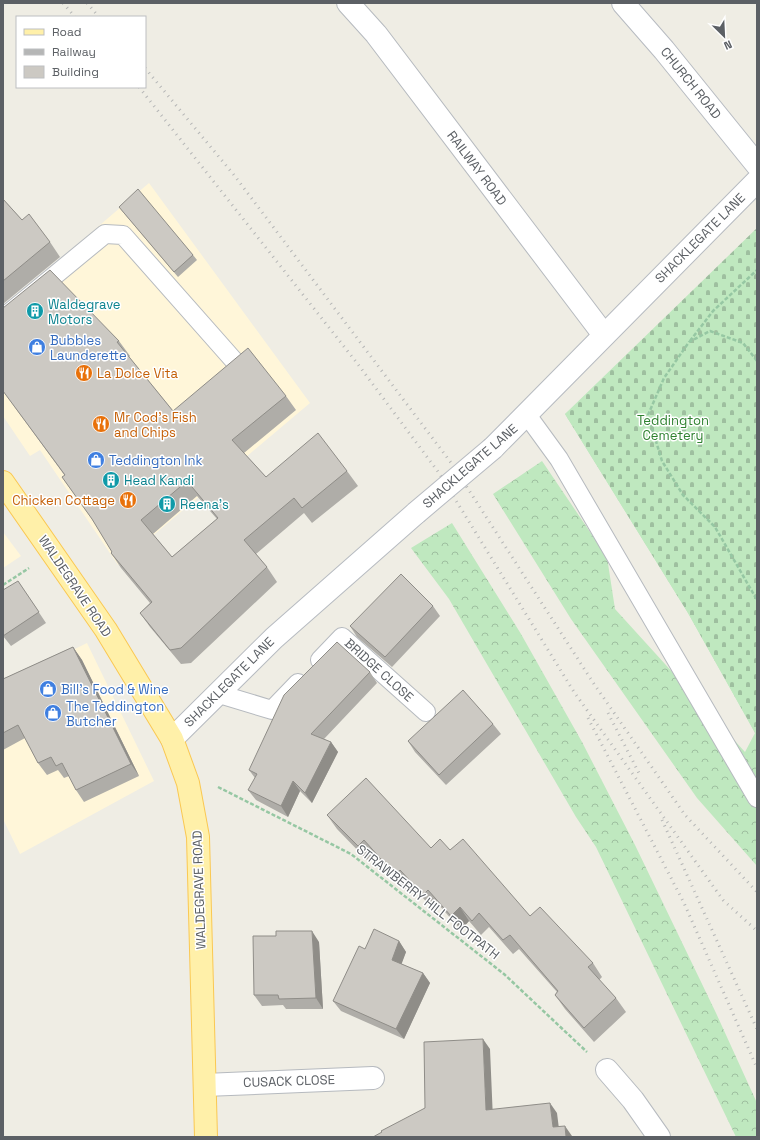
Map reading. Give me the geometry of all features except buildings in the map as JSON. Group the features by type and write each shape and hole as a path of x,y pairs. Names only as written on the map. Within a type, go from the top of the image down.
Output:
{"main road":[{"name":"RAILWAY ROAD","path":"348,3 376,34 604,335"},
{"name":"CHURCH ROAD","path":"623,3 664,50 757,165"},
{"name":"SHACKLEGATE LANE","path":"172,739 274,638 492,448 527,415 757,181"},
{"name":"WALDEGRAVE ROAD","path":"3,482 106,630 172,739 188,784 198,837 206,1137"},
{"path":"607,1070 633,1100 659,1137"},
{"name":"CUSACK CLOSE","path":"205,1085 373,1078"}],"lane":[{"path":"3,318 105,234 123,236 237,364"},
{"path":"527,415 559,459 757,798"},
{"name":"BRIDGE CLOSE","path":"219,694 272,710 342,637 426,712"}],"path":[{"path":"757,270 713,311 689,342 664,378 648,415 662,461 683,495 715,527 757,600"},
{"path":"689,342 710,331 743,343 757,361"},
{"name":"STRAWBERRY HILL FOOTPATH","path":"188,784 220,788 351,854 504,974 607,1070"}],"shaded area":[{"path":"149,183 310,403 118,565 40,450 30,456 3,416 3,308"},
{"path":"3,532 21,556 3,568"},
{"path":"87,643 154,781 20,854 3,819 3,684"}],"green space":[{"name":"Teddington Cemetery","path":"757,228 757,736 688,613 565,414"},
{"path":"621,366 757,658 757,866 697,798 571,619 493,494 542,461 607,557 615,609 745,752 755,733 688,613 565,414"},
{"path":"452,523 521,634 582,742 635,845 716,1013 757,1103 757,1137 736,1137 596,847 576,817 449,599 411,548"}],"railway":[{"path":"63,3 74,16"},
{"path":"87,3 98,16"},
{"path":"146,69 234,175 452,464 594,684 685,815 757,892"},
{"path":"140,88 357,363 439,473 574,692 723,900 757,931"},
{"path":"608,713 640,775"},
{"path":"588,718 684,903 757,1068"},
{"path":"662,820 757,1029"}],"place":[{"name":"Waldegrave Motors","path":"35,311"},
{"name":"Bubbles Launderette","path":"37,347"},
{"name":"La Dolce Vita","path":"84,373"},
{"name":"Mr Cod's Fish and Chips","path":"101,424"},
{"name":"Teddington Ink","path":"96,460"},
{"name":"Head Kandi","path":"111,480"},
{"name":"Chicken Cottage","path":"128,500"},
{"name":"Reena's","path":"167,504"},
{"name":"Bill's Food & Wine","path":"48,689"},
{"name":"The Teddington Butcher","path":"53,713"}]}
